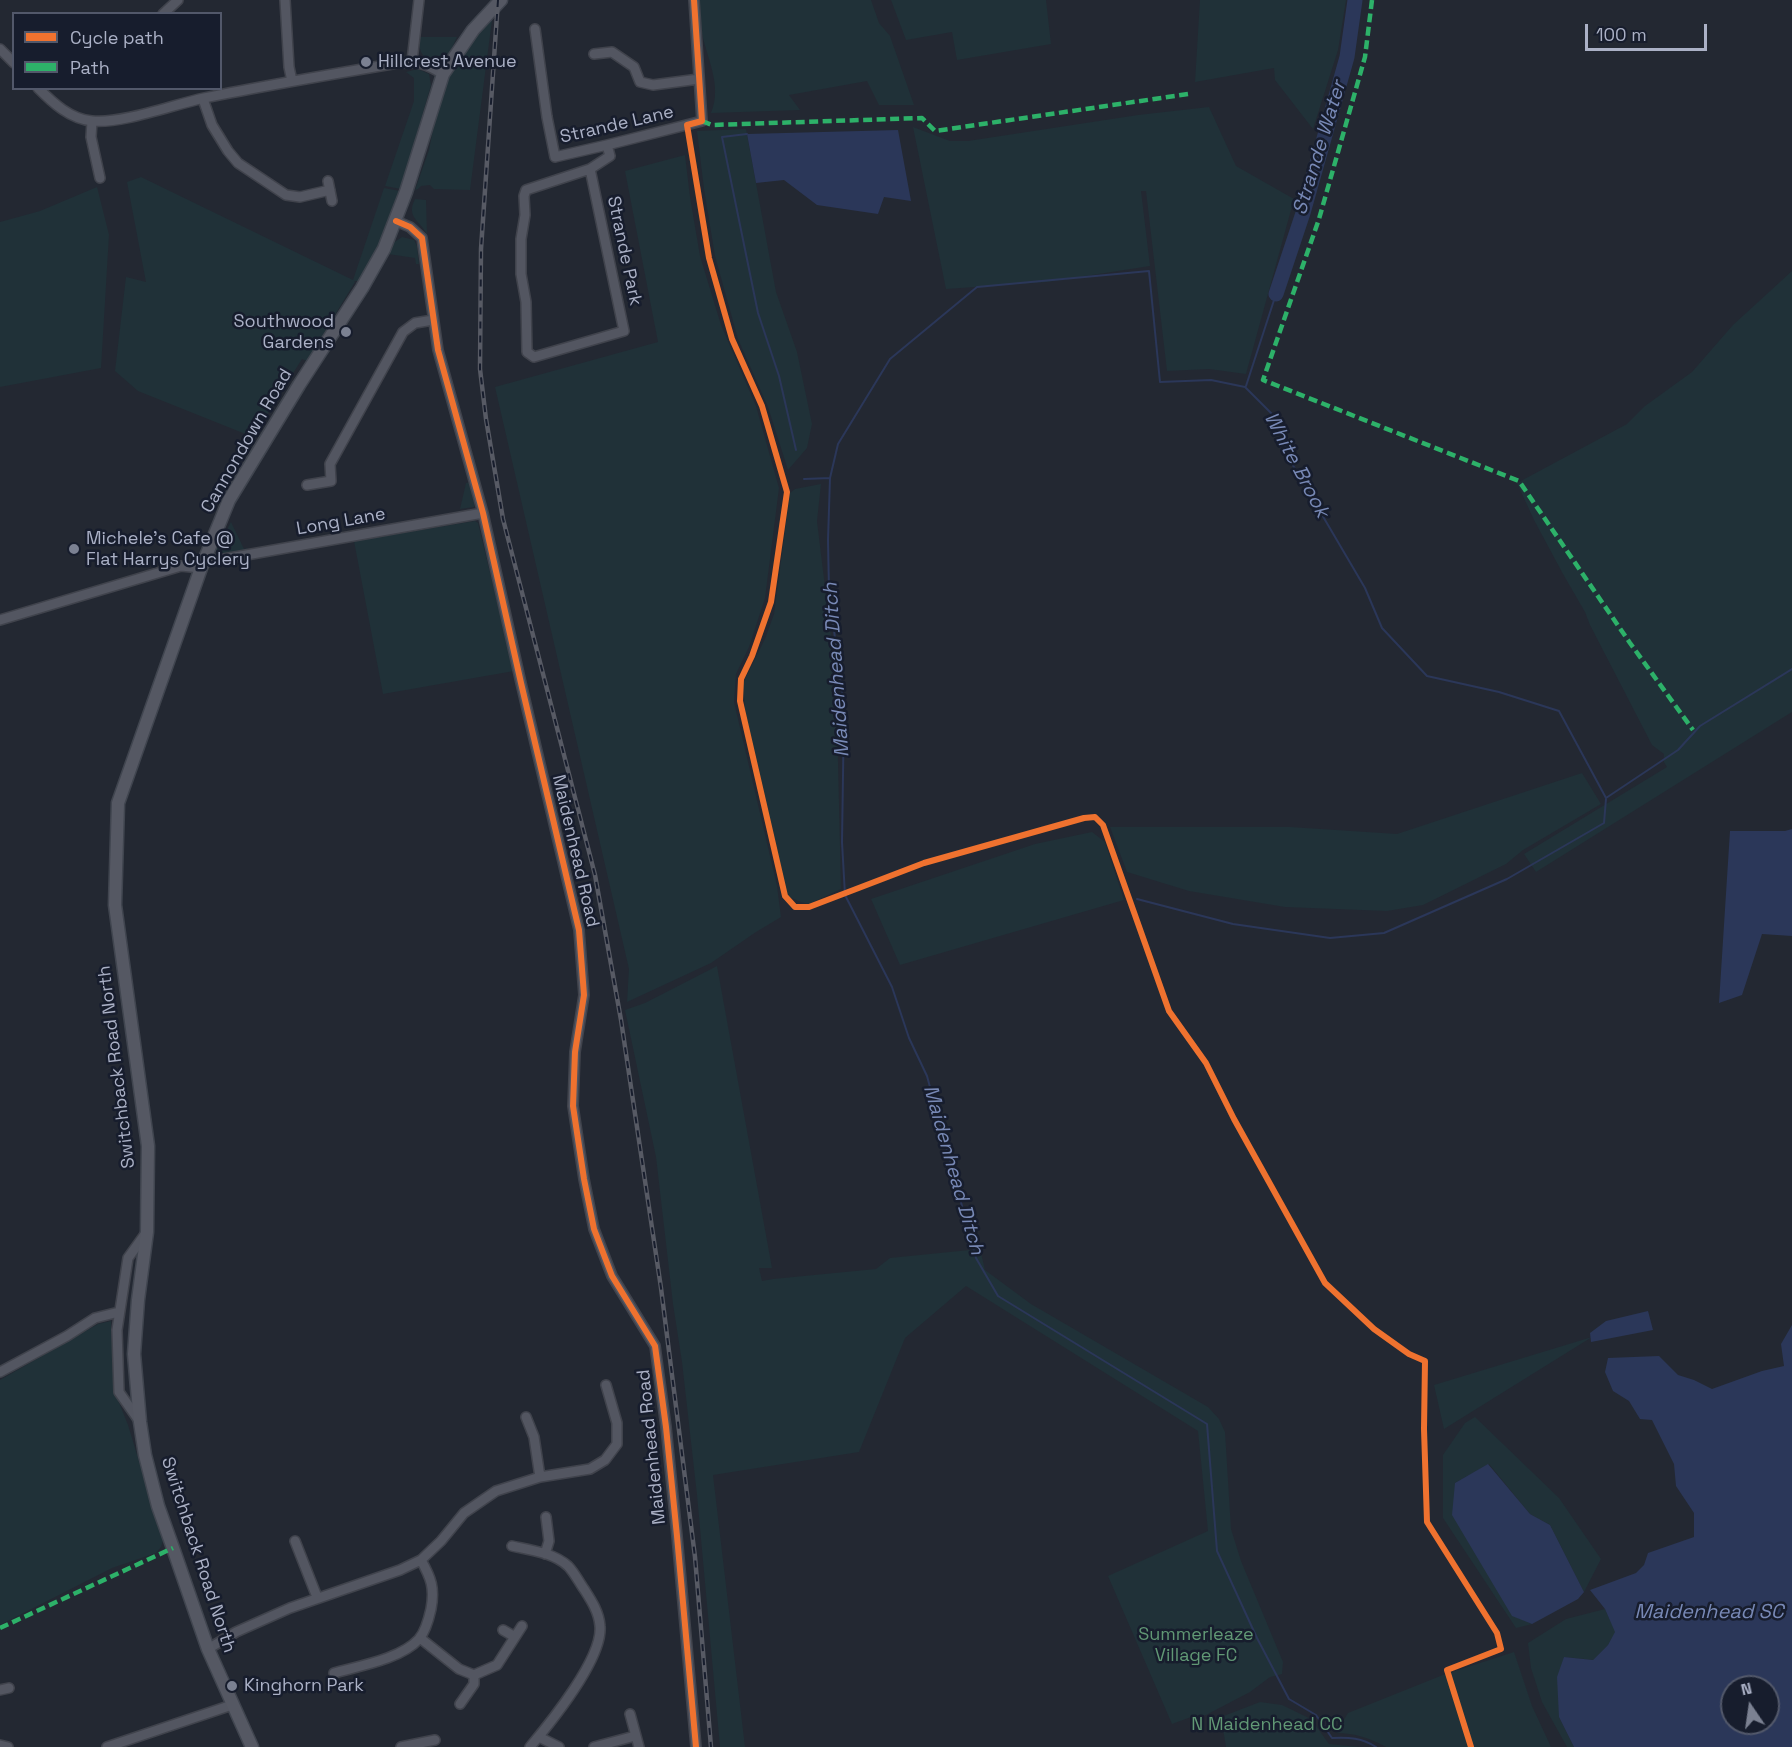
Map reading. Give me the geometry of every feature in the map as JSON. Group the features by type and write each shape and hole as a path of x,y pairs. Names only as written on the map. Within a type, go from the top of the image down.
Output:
{"main road":[{"path":"396,221 443,74 473,30 501,0"},
{"name":"Cannondown Road","path":"203,563 229,500 299,385 362,288 384,249 396,221"},
{"name":"Switchback Road North","path":"203,563 118,803 115,905 148,1146 147,1232 134,1354 140,1422 158,1506 208,1649 252,1747"}],"street":[{"path":"165,12 178,0"},
{"path":"285,0 292,81"},
{"path":"412,61 419,0"},
{"path":"594,54 612,52 634,67 640,82 646,84 699,80 694,0"},
{"name":"Strande Lane","path":"535,29 555,157 702,121 699,80"},
{"path":"40,90 55,105 76,117 92,121 116,120 292,81 412,61 427,65 443,74"},
{"path":"203,99 212,125 238,163 286,195 300,197 329,185 332,201"},
{"path":"92,121 91,137 100,178"},
{"name":"Strande Park","path":"590,169 624,331 534,357 527,352 526,302 521,274 521,240 526,189 590,169 610,156 607,145"},
{"name":"Maidenhead Road","path":"396,221 410,227 422,238 438,350 483,513 579,930 584,995 575,1052 573,1106 594,1228 612,1276 655,1347 675,1514 696,1747"},
{"path":"331,480 330,464 404,332 415,323 433,320"},
{"path":"307,485 343,478"},
{"name":"Long Lane","path":"0,620 181,566 483,513"},
{"path":"140,1422 119,1392 117,1330 128,1258 147,1232"},
{"path":"0,1372 67,1336 95,1318 119,1312"},
{"path":"208,1649 236,1632 317,1597 400,1570 421,1560 464,1513 496,1491 540,1477 590,1469 605,1460 616,1444 617,1423 606,1385"},
{"path":"526,1417 534,1437 540,1477"},
{"path":"545,1554 549,1541 546,1517"},
{"path":"295,1540 317,1597"},
{"path":"512,1546 545,1554 568,1566 596,1607 600,1626 600,1641 584,1673 530,1747"},
{"path":"346,1681 338,1672 380,1661 400,1652 420,1638 429,1617 433,1597 431,1578 421,1560"},
{"path":"420,1638 459,1669 474,1675 496,1665 522,1626"},
{"path":"503,1630 515,1637"},
{"path":"460,1704 474,1684 474,1675"},
{"path":"107,1747 232,1705"},
{"path":"630,1714 639,1747"},
{"path":"415,1732 418,1743"},
{"path":"594,1747 635,1736"},
{"path":"539,1737 559,1747"},
{"path":"400,1747 435,1740"},
{"path":"0,1745 8,1747"}],"green space":[{"path":"700,0 871,0 879,23 890,36 914,105 879,105 867,81 789,95 800,110 711,113 715,92 701,29"},
{"path":"891,0 1046,0 1051,44 957,60 952,32 906,40"},
{"path":"1200,0 1346,0 1338,50 1313,129 1275,80 1274,68 1195,82"},
{"path":"492,20 470,190 434,189 430,185 421,186 415,190 429,150 440,94 447,78 473,39"},
{"path":"419,37 457,37 446,58 441,62 435,62 422,54"},
{"path":"418,69 429,74 431,85 401,189 385,186 414,101 414,78 406,72"},
{"path":"1209,107 1236,166 1294,199 1246,374 1209,369 1167,371 1146,191 1141,191 1150,266 1047,282 946,289 913,127 950,141 968,141 1138,115"},
{"path":"746,129 776,292 797,352 812,424 807,448 788,470 768,407 738,339 715,256 697,131"},
{"path":"685,155 700,256 721,325 756,406 779,488 765,598 749,647 736,674 734,702 777,886 781,917 711,963 627,1002 629,969 495,387 658,342 625,171"},
{"path":"141,177 353,280 384,188 400,191 379,246 359,281 354,281 307,361 302,359 253,437 138,391 115,371 126,277 146,282 127,182"},
{"path":"97,187 109,235 101,368 0,387 0,222 40,211"},
{"path":"415,199 426,200 427,234 413,214"},
{"path":"402,237 414,240 419,264 416,264 415,258 388,254 393,243"},
{"path":"1792,271 1792,712 1536,872 1524,854 1667,767 1664,754 1652,745 1585,612 1534,520 1517,483 1627,424 1645,406 1692,372 1733,325"},
{"path":"472,482 476,502 474,507 460,509 466,483"},
{"path":"821,484 817,521 836,678 841,889 809,904 787,896 753,750 745,710 743,683 765,639 774,614 790,493 795,489"},
{"path":"475,521 478,523 514,671 383,694 354,541"},
{"path":"231,522 244,549 247,548 246,552 219,555 216,550"},
{"path":"1582,773 1601,804 1523,850 1506,864 1423,905 1387,911 1285,907 1189,891 1127,872 1110,827 1290,827 1397,834"},
{"path":"1092,832 1105,842 1124,900 900,965 871,899 1035,844"},
{"name":"Summerleaze Village FC","path":"717,966 772,1268 759,1268 762,1281 876,1269 890,1258 980,1249 985,1270 1031,1304 1208,1407 1219,1419 1225,1432 1231,1529 1241,1561 1283,1662 1282,1674 1270,1677 1250,1692 1206,1715 1191,1717 1172,1724 1108,1576 1208,1531 1198,1431 966,1286 905,1338 859,1452 713,1475 745,1747 720,1747 697,1495 656,1157 625,1010 645,1003"},
{"path":"111,1321 114,1390 128,1425 163,1540 161,1547 156,1553 112,1568 0,1625 0,1380 98,1324"},
{"path":"1592,1337 1444,1429 1434,1385"},
{"path":"1475,1417 1559,1498 1601,1559 1584,1592 1550,1525 1530,1514 1489,1464 1455,1483 1512,1615 1532,1624 1516,1628 1443,1518 1443,1455 1465,1423"},
{"path":"1605,1609 1616,1632 1608,1645 1593,1660 1564,1657 1559,1717 1574,1747 1567,1747 1542,1702 1531,1668 1528,1643 1566,1619"},
{"path":"1514,1652 1532,1706 1551,1747 1386,1747 1362,1737 1336,1733 1348,1713 1443,1675"},
{"name":"N Maidenhead CC","path":"1260,1702 1282,1705 1311,1719 1329,1744 1359,1747 1226,1747 1221,1717"}],"water":[{"path":"898,130 911,201 884,197 878,214 817,205 784,180 756,183 747,134"},
{"path":"1792,829 1792,936 1762,934 1742,995 1719,1003 1730,831"},
{"path":"1648,1311 1653,1330 1591,1342 1590,1333 1606,1321"},
{"name":"Maidenhead SC","path":"1792,1325 1792,1747 1574,1747 1559,1717 1557,1677 1564,1657 1593,1660 1608,1645 1615,1632 1605,1609 1590,1590 1636,1573 1644,1565 1648,1553 1694,1537 1694,1513 1676,1486 1674,1464 1652,1420 1640,1419 1629,1401 1613,1391 1605,1372 1608,1358 1659,1356 1678,1375 1712,1389 1762,1371 1784,1366 1781,1344"},
{"path":"1488,1464 1530,1514 1550,1525 1584,1592 1578,1599 1532,1624 1512,1616 1452,1515 1455,1483"}],"waterway":[{"name":"Strande Water","path":"1276,294 1303,213 1347,57 1355,0"},
{"path":"747,134 722,137 758,313 779,376 796,450"},
{"name":"Maidenhead Ditch","path":"1376,1747 1355,1739 1332,1738 1316,1715 1289,1699 1257,1638 1217,1551 1207,1424 998,1296 976,1258 927,1076 909,1038 892,987 845,895 842,842 844,709 829,591 828,540 830,478 838,444 890,359 977,287 1149,271 1160,382 1211,380 1245,387 1275,417 1291,462 1365,588 1382,628 1427,676 1499,692 1559,711 1606,798 1678,750 1700,726 1792,669"},
{"path":"1246,386 1276,294"},
{"name":"Maidenhead Ditch","path":"804,479 830,478"},
{"path":"1137,899 1233,924 1330,938 1384,933 1507,879 1604,823 1606,799"}],"railway":[{"path":"498,0 481,249 480,369 486,419 503,519 595,875 621,1020 661,1288 695,1557 711,1747"}],"marked path":[{"path":"1372,0 1365,57 1319,219 1263,380 1519,481 1630,643 1693,730"},
{"path":"702,121 712,125 922,118 935,131 1188,94"},
{"path":"0,1628 173,1548"}],"cycle path":[{"path":"694,0 702,121 687,125 709,258 732,339 762,406 787,492 771,602 752,656 741,679 740,701 785,896 795,907 809,907 924,863 1084,818 1095,817 1103,825 1169,1011 1206,1063 1234,1119 1325,1283 1374,1329 1409,1354 1425,1361 1424,1429 1427,1522 1497,1633 1501,1649 1447,1670 1471,1747"},
{"path":"396,221 410,227 422,238 438,350 483,513 579,930 584,995 575,1052 573,1106 594,1229 612,1276 655,1346 666,1427 696,1747"}],"place":[{"name":"Hillcrest Avenue","path":"366,62"},
{"name":"Southwood Gardens","path":"346,332"},
{"name":"Michele's Cafe @ Flat Harrys Cyclery","path":"74,549"},
{"name":"Kinghorn Park","path":"232,1686"}],"water label":[{"name":"White Brook","path":"1296,465"}]}
